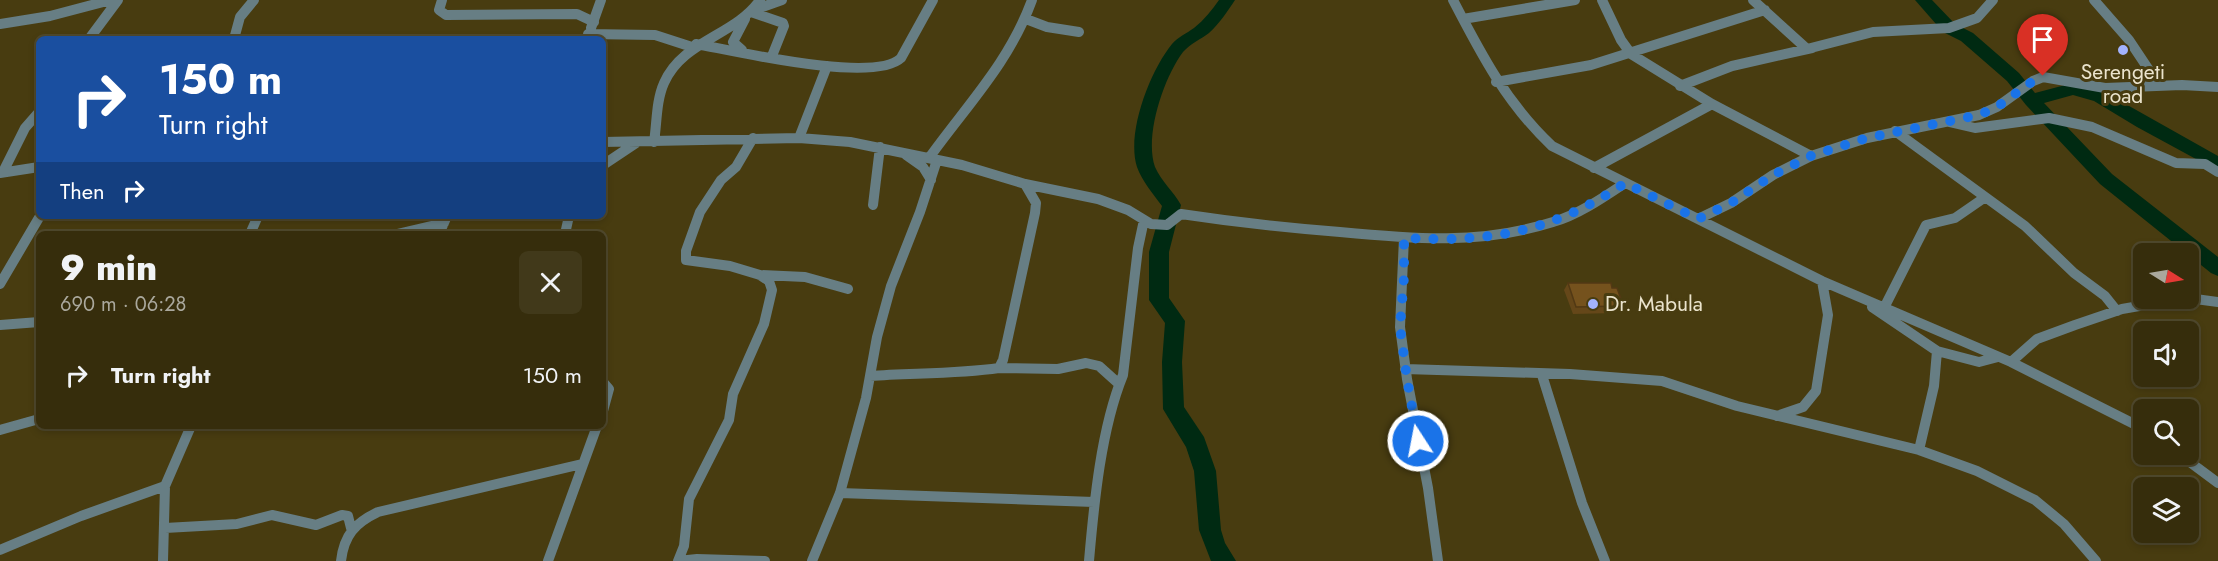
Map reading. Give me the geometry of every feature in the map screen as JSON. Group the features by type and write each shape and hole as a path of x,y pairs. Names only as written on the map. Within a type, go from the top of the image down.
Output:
{"street":[{"path":"0,24 42,17 111,0"},
{"path":"91,36 118,0"},
{"path":"235,36 240,17 254,0"},
{"path":"442,0 439,10 440,13 446,15 577,14 594,22"},
{"path":"601,0 587,36 659,35 694,46 743,51 827,66 882,67 895,63 905,52 933,0"},
{"path":"743,51 733,42 760,0"},
{"path":"654,142 664,83 669,73 694,46 751,13 782,0"},
{"path":"812,561 840,493 891,286 931,180 933,159 955,122 978,99 1026,20 1032,0"},
{"path":"1454,0 1496,82 1521,117 1552,146 1822,281 2011,362 2133,423"},
{"path":"1463,19 1575,0"},
{"path":"1602,0 1621,40 1631,54 1680,86 1811,156"},
{"path":"1753,0 1807,49"},
{"path":"1680,86 1732,66 1807,49 1936,30 1977,18 1993,0"},
{"path":"2094,0 2129,40 2159,85"},
{"path":"1496,82 1591,65 1631,54 1673,37 1765,10"},
{"path":"751,13 783,23 784,26 772,56"},
{"path":"1026,20 1047,27 1079,32"},
{"path":"799,138 827,66"},
{"path":"1698,219 1731,203 1773,175 1811,156 1895,131 1979,115 1997,107 2043,76 2105,88 2159,85 2218,87"},
{"path":"1594,168 1712,104"},
{"path":"1,173 25,128 36,115"},
{"path":"1946,121 1975,128 2029,119 2057,120 2113,135 2176,164 2205,164 2218,172"},
{"path":"1895,131 2035,235 2074,273 2105,296 2117,311"},
{"path":"753,138 736,167 721,180 705,203 685,258 690,262 730,266 760,275 805,277 848,289"},
{"path":"606,142 799,138 880,147 962,165 1025,184 1098,199 1128,210 1151,224 1167,225 1181,214 1200,215 1247,224 1440,240 1476,238 1554,222 1607,195 1625,183"},
{"path":"606,163 636,142"},
{"path":"873,205 880,147"},
{"path":"902,152 923,167 931,180"},
{"path":"1,173 36,167"},
{"path":"999,368 1003,360 1035,213 1036,203 1025,184"},
{"path":"1884,308 1906,266 1920,231 1926,225 1955,219 1984,198"},
{"path":"0,285 38,219"},
{"path":"407,231 445,220"},
{"path":"1089,561 1094,502 1124,369 1138,248 1144,220"},
{"path":"1404,238 1400,327 1438,561"},
{"path":"760,275 769,281 772,290 770,305 733,394 729,420 688,499 685,509 685,552 678,561 697,559 765,561"},
{"path":"1776,416 1803,407 1816,392 1828,315 1822,281"},
{"path":"1860,297 1876,311 1930,344 1936,351 1979,362 1998,357"},
{"path":"2199,300 2218,302"},
{"path":"2011,362 2037,339 2117,311 2133,308"},
{"path":"0,325 36,322"},
{"path":"1919,450 1935,376 1936,351"},
{"path":"870,375 972,372 999,368 1058,369 1086,363 1099,366 1119,384"},
{"path":"1405,369 1542,375 1570,374 1662,381 1737,406 1919,450 1977,471 2036,500 2064,524 2096,561"},
{"path":"1542,375 1579,494 1605,561"},
{"path":"606,386 609,389 606,400"},
{"path":"0,430 36,420"},
{"path":"163,561 165,486 189,429"},
{"path":"547,559 596,429"},
{"path":"340,561 342,547 351,528 378,512 582,464"},
{"path":"2194,465 2218,483"},
{"path":"0,550 81,516 165,486"},
{"path":"840,493 1094,502"},
{"path":"165,528 237,524 272,515 316,525 342,515 348,516 351,528"}],"building":[{"path":"1568,283 1611,283 1612,288 1617,288 1621,299 1616,299 1619,306 1576,307"}],"waterway":[{"path":"1224,561 1215,547 1210,530 1205,471 1196,444 1174,409 1172,362 1175,321 1159,300 1159,252 1172,205 1151,176 1143,154 1146,122 1163,72 1178,48 1210,23 1227,0"},
{"path":"1923,0 1949,28 1967,37 2013,77 2032,101"},
{"path":"2032,101 2073,89 2100,97 2218,164"},
{"path":"2032,101 2106,179 2218,268"}],"place":[{"name":"Serengeti road","path":"2123,50"},
{"name":"Dr. Mabula","path":"1593,304"}],"route":[{"path":"1418,441 1400,327 1404,238 1440,240 1476,238 1514,232 1554,222 1580,210 1625,183 1698,219 1731,203 1773,175 1811,156 1867,138 1920,125 1979,115 1997,107 2043,76"}]}
